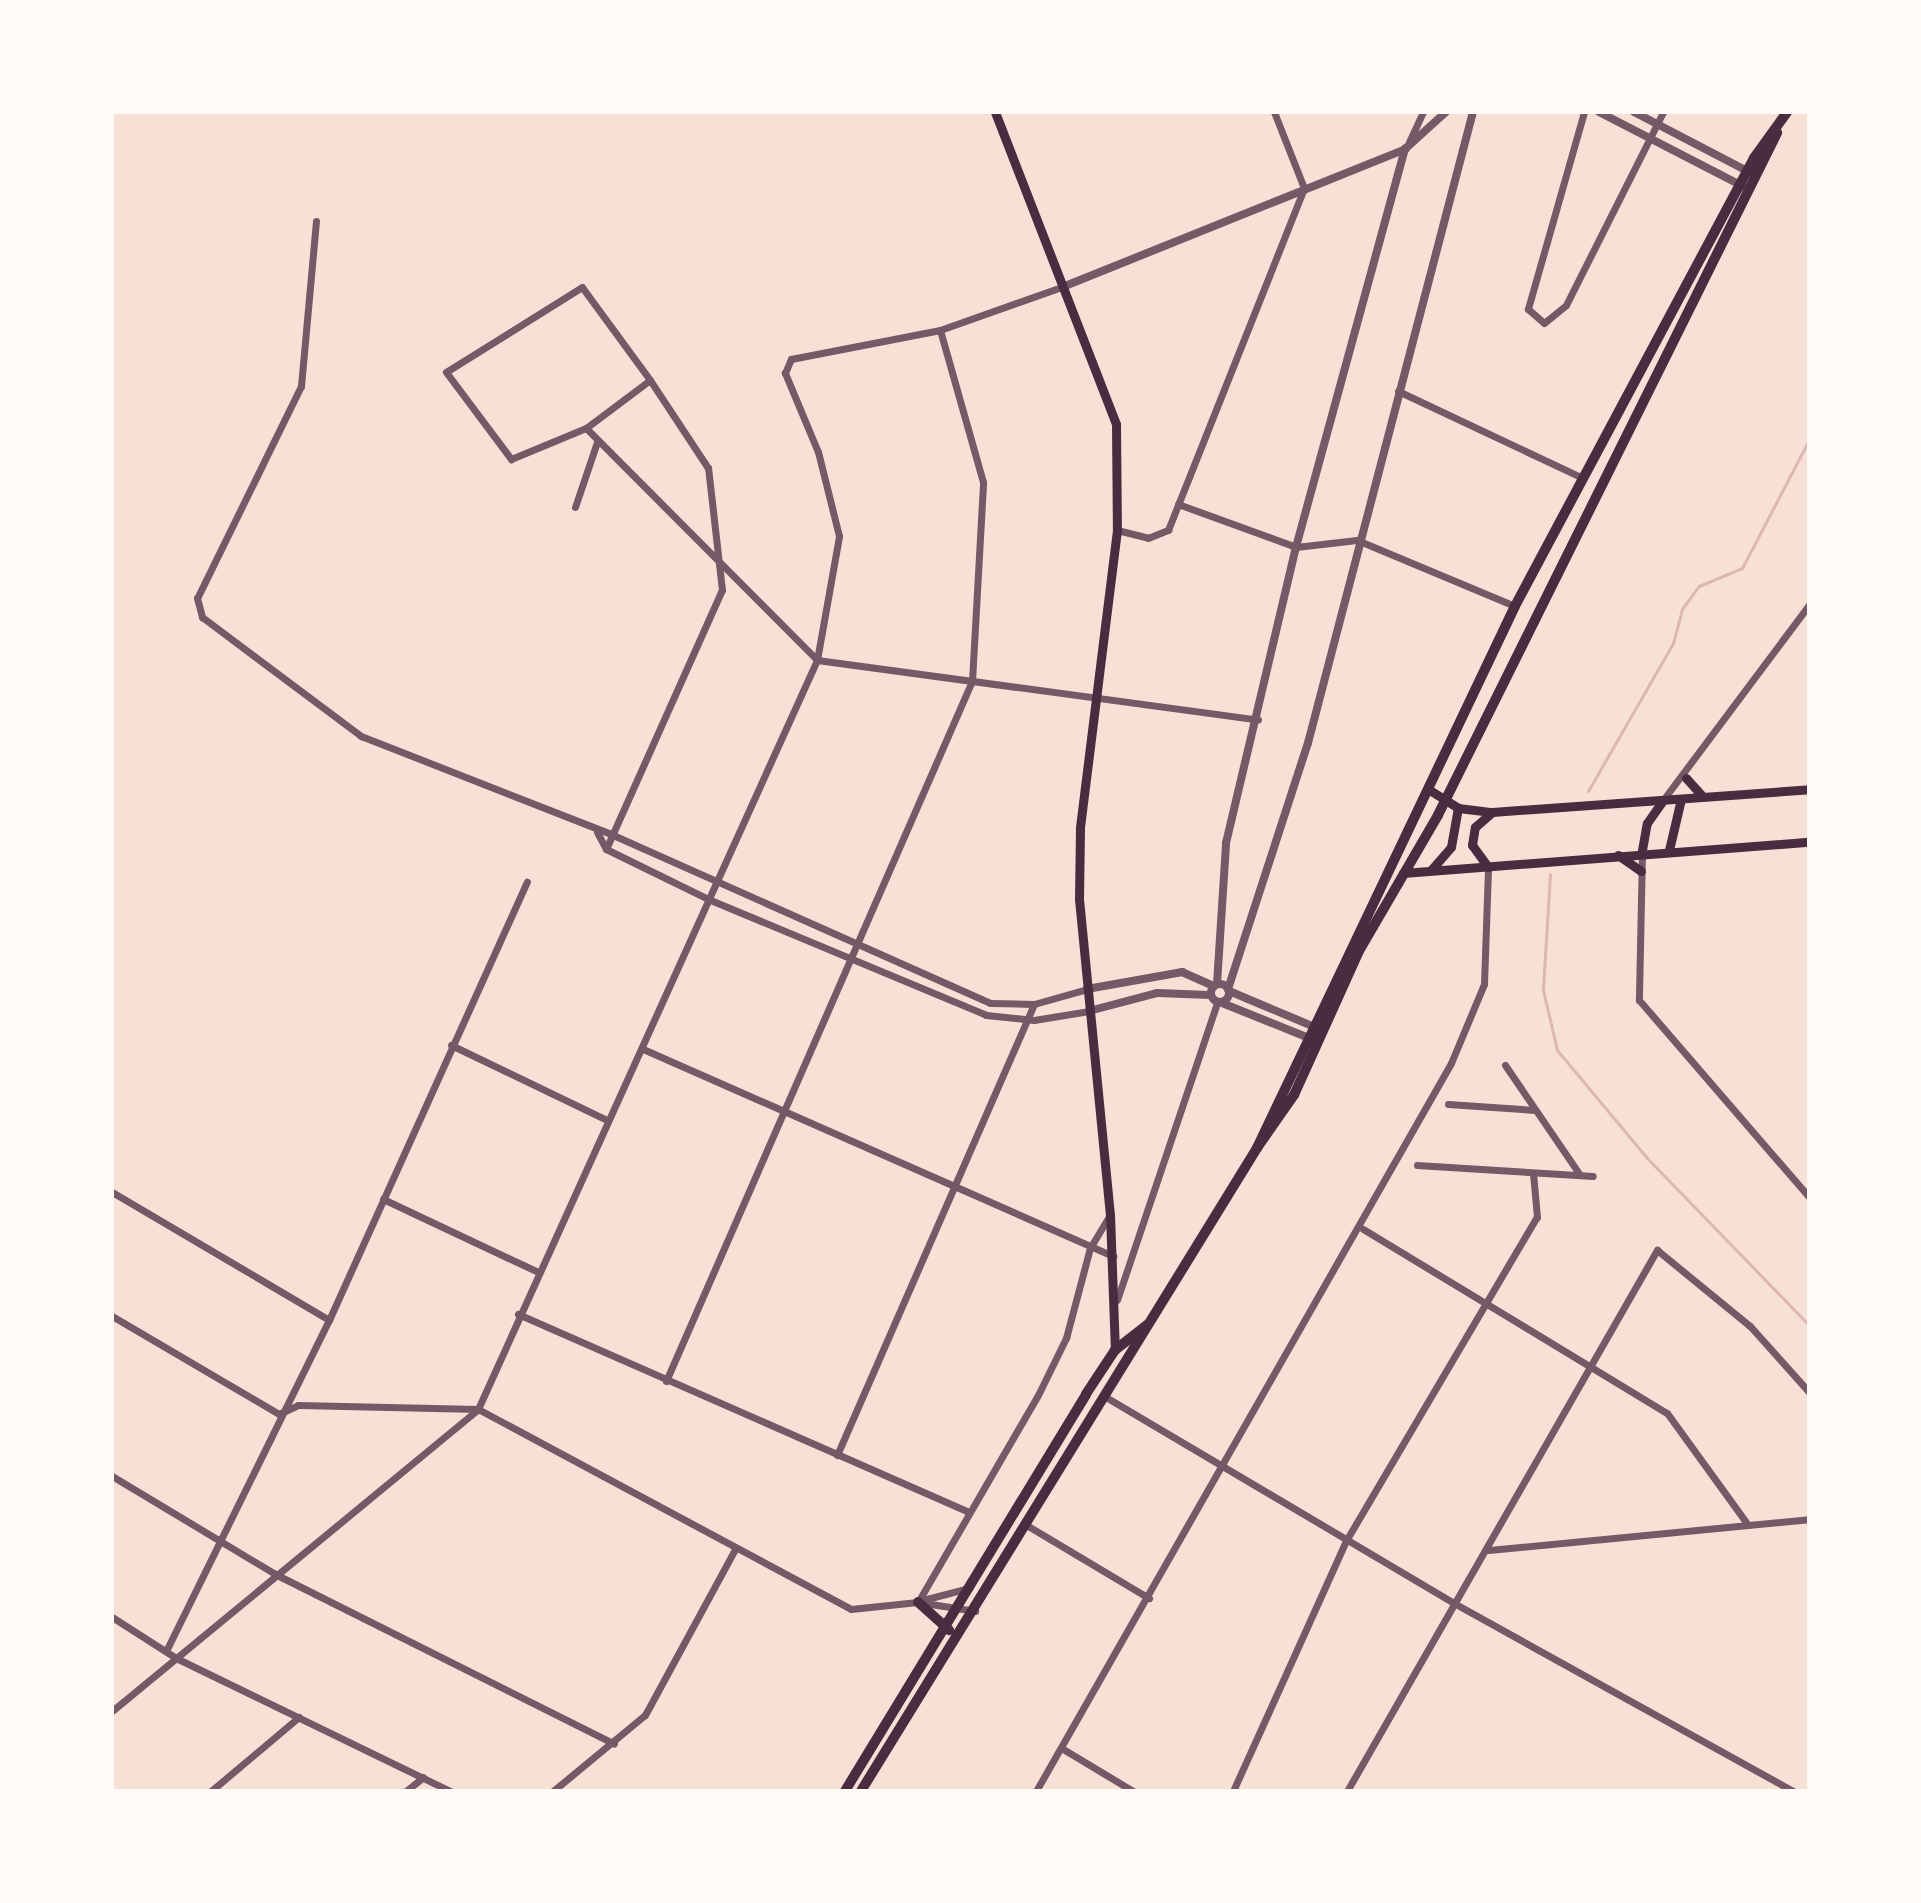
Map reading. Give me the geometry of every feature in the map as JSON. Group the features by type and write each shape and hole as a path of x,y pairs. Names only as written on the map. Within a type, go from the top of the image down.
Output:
{"main road":[{"path":"995,112 1116,424 1117,530 1101,694 1080,828 1087,989 1117,1300 1115,1378"},
{"path":"861,1791 977,1612 1104,1396 1257,1148 1269,1140 1408,826 1515,606 1739,184 1787,112"},
{"path":"1314,1033 1444,800 1759,178 1780,124"},
{"path":"1687,775 1703,797"},
{"path":"1428,789 1458,808 1492,812 1809,789"},
{"path":"1669,850 1681,799"},
{"path":"1642,850 1647,823 1663,800"},
{"path":"1431,870 1451,847 1458,808"},
{"path":"1488,867 1472,845 1475,827 1492,812"},
{"path":"1408,826 1419,872"},
{"path":"1403,873 1618,855 1642,850 1809,842"},
{"path":"1618,855 1641,871"},
{"path":"845,1791 949,1630 1115,1350 1150,1323"},
{"path":"918,1602 949,1630"}],"street":[{"path":"1117,530 1164,535 1304,188 1274,112"},
{"path":"1117,1300 1216,994 1226,843 1258,720 1296,547 1405,149 1423,112"},
{"path":"112,1711 478,1409 536,1271 605,1119 643,1049 817,660 839,536 818,452 785,373 791,359 806,353 940,330 1065,286 1405,149 1446,112"},
{"path":"1228,990 1308,743 1396,390 1473,112"},
{"path":"1584,112 1530,302 1536,321 1549,323 1561,313 1663,112"},
{"path":"1599,112 1653,137 1752,191"},
{"path":"1634,112 1759,178"},
{"path":"316,221 301,386 197,598 202,617 361,736 613,835 715,884 990,1003 1034,1004 1087,989 1182,972 1216,994 1314,1033"},
{"path":"606,849 722,590 708,468 650,380 582,287 446,372 511,459 586,428 650,380"},
{"path":"666,1381 855,962 972,681 983,482 940,330"},
{"path":"1396,390 1583,478"},
{"path":"586,428 817,660 972,681 1101,694 1258,720"},
{"path":"575,507 597,442"},
{"path":"1178,504 1296,547 1357,540 1515,606"},
{"path":"1663,800 1687,775 1809,605"},
{"path":"1681,799 1687,775"},
{"path":"596,830 606,849 708,899 986,1015 1034,1020 1089,1011 1157,993 1216,994 1228,990 1314,1033"},
{"path":"1642,850 1639,1000 1809,1197"},
{"path":"1036,1791 1363,1229 1484,984 1488,867"},
{"path":"167,1649 224,1542 279,1414 329,1320 527,882"},
{"path":"1216,994 1228,990"},
{"path":"837,1455 1034,1020 1034,1004"},
{"path":"451,1045 605,1119"},
{"path":"643,1049 955,1190 1113,1256"},
{"path":"1505,1065 1580,1175"},
{"path":"1448,1104 1535,1110"},
{"path":"1417,1165 1593,1176"},
{"path":"1233,1791 1347,1539 1537,1217 1533,1173"},
{"path":"112,1192 329,1320"},
{"path":"383,1199 536,1271"},
{"path":"918,1602 1066,1338 1090,1248 1110,1215"},
{"path":"1363,1229 1486,1299 1667,1413 1748,1525"},
{"path":"1347,1791 1452,1602 1489,1550 1657,1250 1750,1326 1809,1392"},
{"path":"518,1314 967,1511"},
{"path":"112,1316 279,1414"},
{"path":"1104,1396 1452,1602 1793,1791"},
{"path":"279,1414 298,1405 478,1409 851,1609 918,1602 973,1588"},
{"path":"112,1476 275,1574 614,1744"},
{"path":"1489,1550 1809,1519"},
{"path":"1028,1526 1149,1598"},
{"path":"553,1791 614,1744 658,1694 735,1549"},
{"path":"918,1602 977,1612"},
{"path":"112,1617 167,1649 176,1658 450,1791"},
{"path":"211,1791 299,1717"},
{"path":"1063,1749 1133,1791"},
{"path":"406,1791 423,1777"}],"waterway":[{"path":"1588,791 1673,643 1682,609 1699,586 1742,568 1809,440"},
{"path":"1550,874 1543,990 1557,1050 1647,1158 1809,1325"}]}
